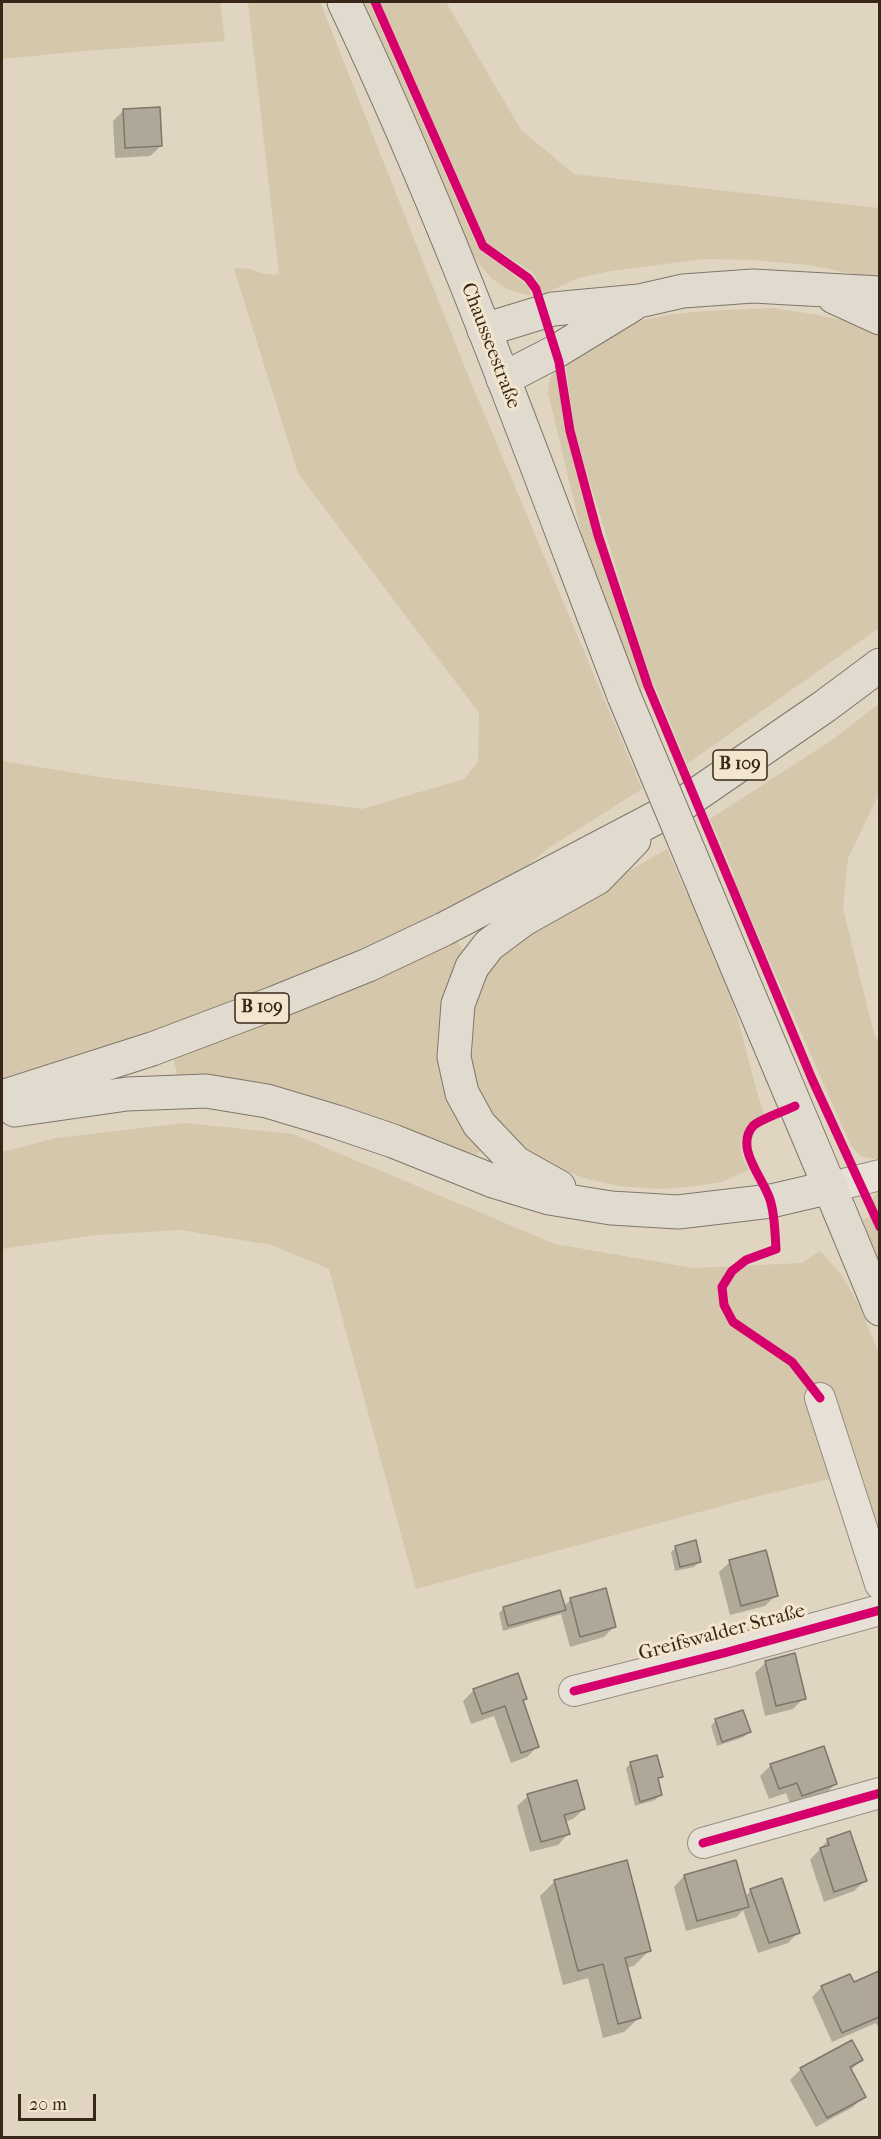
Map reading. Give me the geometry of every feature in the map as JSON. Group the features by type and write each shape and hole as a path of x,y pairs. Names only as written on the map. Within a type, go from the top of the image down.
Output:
{"main road":[{"name":"Chausseestraße","path":"344,2 386,88 484,330 624,696 831,1187 879,1309"},
{"path":"484,330 553,309 639,302 683,291 741,287 879,293"},
{"path":"819,290 879,318"},
{"path":"503,379 555,352 639,302"},
{"path":"825,706 879,640"},
{"name":"B 109","path":"2,1097 152,1049 274,1003 368,965 444,929 684,803 825,706 879,665"},
{"path":"611,1208 562,1188 516,1163 479,1124 462,1093 454,1057 458,1004 472,968 489,945 524,919 597,878 653,820"},
{"path":"2,1112 127,1094 206,1091 267,1101 336,1122 393,1141 493,1181 549,1198 611,1208 678,1212 771,1201 831,1187"}],"street":[{"path":"831,1187 879,1175"},
{"path":"820,1398 879,1584"},
{"name":"Greifswalder Straße","path":"574,1691 879,1610"},
{"path":"703,1843 879,1792"}],"shaded area":[{"path":"2,2 220,2 225,41 2,59"},
{"path":"248,2 320,2 470,380 642,789 550,847 509,881 393,937 222,1009 2,1082 2,761 106,778 362,809 464,779 478,762 479,713 298,473 234,269 279,274"},
{"path":"363,2 369,2 477,246 528,286 531,295 509,290 497,283 474,257"},
{"path":"380,2 446,2 521,130 574,174 879,208 879,279 809,265 703,259 611,271 578,278 544,294 533,273 487,243"},
{"path":"774,308 841,320 879,332 879,628 687,764 654,684 652,684 574,431 565,358 607,333 649,318 692,312"},
{"path":"556,365 561,406 580,487 645,688 639,690 588,560 548,392"},
{"path":"879,704 879,794 848,858 843,908 874,1034 879,1042 879,1160 861,1156 851,1146 733,878 735,877 710,819 832,740"},
{"path":"667,849 688,897 698,893 728,983 765,1117 749,1127 742,1139 742,1153 749,1170 722,1182 697,1186 660,1189 619,1186 587,1179 519,1153 472,1094 464,1020 497,952 573,902"},
{"path":"456,940 468,957 455,978 483,1148 470,1161 178,1079 173,1057"},
{"path":"185,1123 293,1134 555,1244 693,1268 802,1263 820,1251 840,1273 859,1305 879,1353 879,1535 858,1472 755,1497 416,1589 329,1269 272,1245 181,1230 96,1235 2,1249 2,1152 56,1138"},
{"path":"879,1189 879,1263 862,1221 877,1211 872,1200"}],"building":[{"path":"160,107 162,146 125,148 123,109"},
{"path":"696,1540 701,1562 680,1567 675,1546"},
{"path":"766,1550 778,1596 741,1606 729,1560"},
{"path":"606,1588 616,1627 580,1637 570,1598"},
{"path":"560,1590 566,1610 508,1626 503,1607"},
{"path":"795,1653 806,1699 776,1706 765,1661"},
{"path":"518,1673 527,1699 523,1700 539,1747 521,1753 505,1706 482,1714 473,1689"},
{"path":"743,1710 751,1732 722,1742 715,1719"},
{"path":"824,1746 837,1784 802,1796 797,1783 779,1789 770,1764"},
{"path":"657,1755 663,1777 658,1778 662,1795 640,1802 630,1762"},
{"path":"577,1780 585,1809 564,1815 570,1834 541,1842 527,1794"},
{"path":"850,1831 867,1881 834,1892 820,1848 829,1845 827,1839"},
{"path":"627,1860 651,1951 625,1958 641,2018 618,2024 603,1964 578,1971 554,1880"},
{"path":"736,1860 749,1907 697,1921 684,1875"},
{"path":"782,1878 800,1933 769,1943 750,1889"},
{"path":"879,1971 879,2017 842,2033 821,1986 850,1974 854,1982"},
{"path":"852,2040 863,2060 850,2067 866,2097 827,2118 800,2068"}],"cycle path":[{"path":"375,2 483,246 528,278 536,289 559,362 570,431 598,535 648,686 812,1079 880,1227"},
{"path":"795,1106 756,1123 748,1135 749,1155 771,1203 776,1249 746,1260 732,1271 722,1287 724,1305 733,1322 792,1362 820,1398"},
{"path":"574,1691 880,1610"},
{"path":"703,1843 880,1793"}]}
